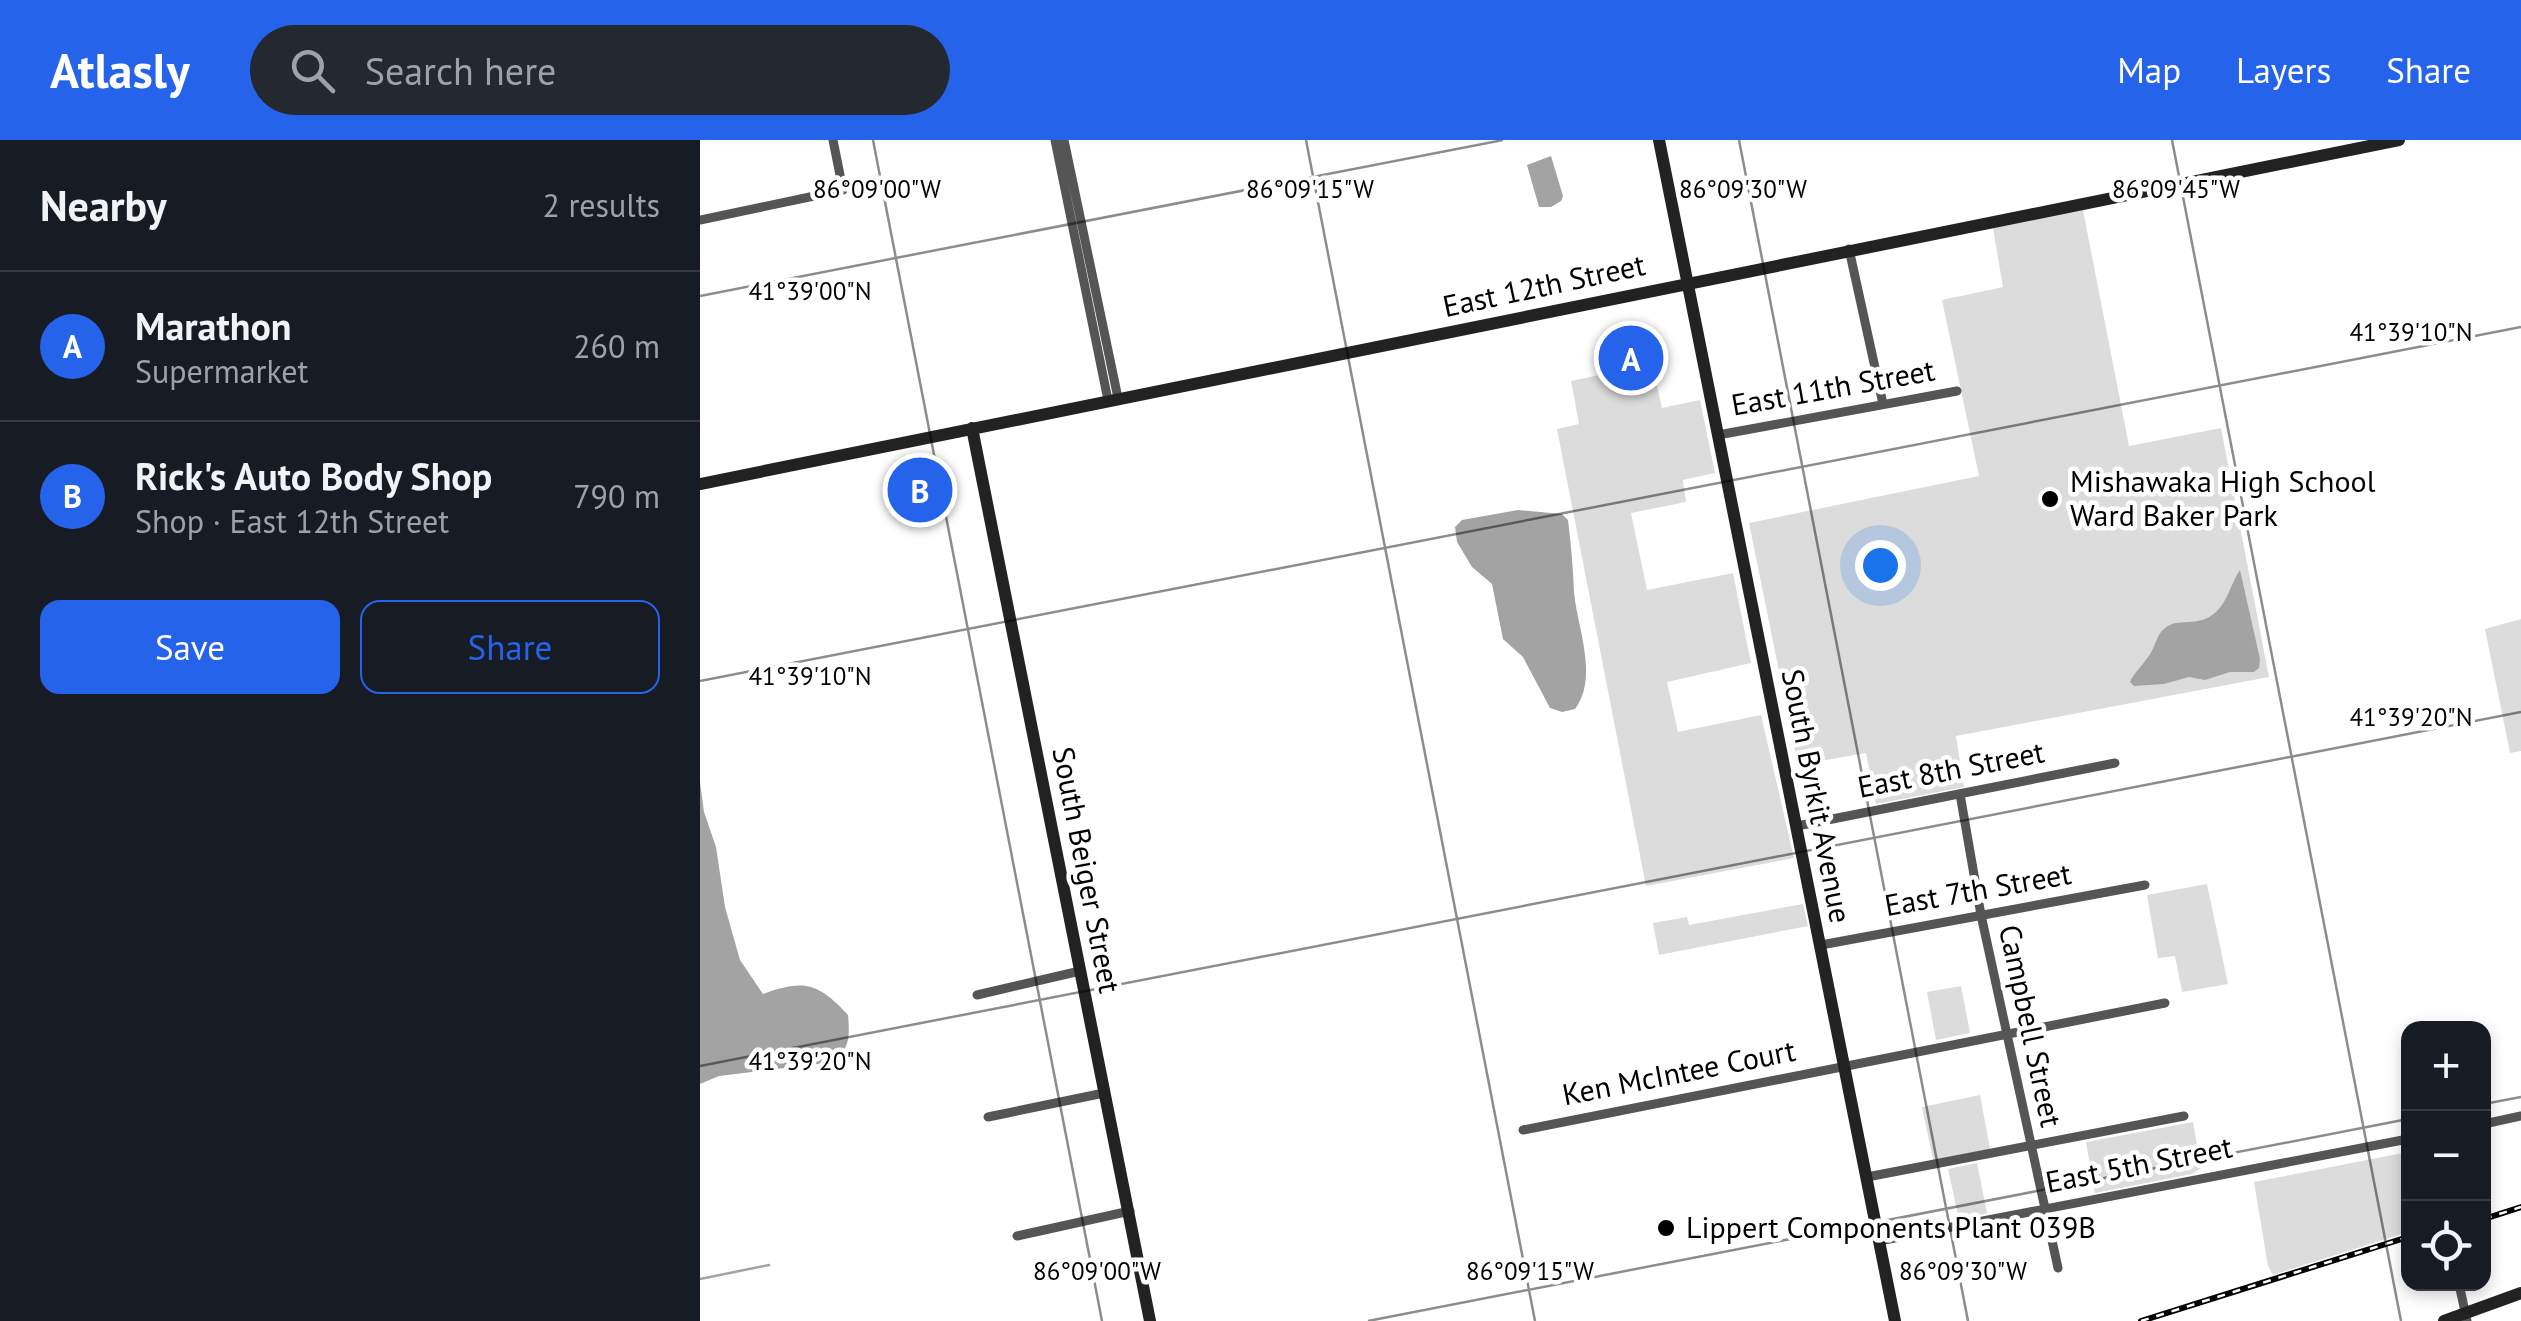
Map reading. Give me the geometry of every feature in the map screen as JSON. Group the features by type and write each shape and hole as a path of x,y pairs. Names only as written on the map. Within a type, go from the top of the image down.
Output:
{"street":[{"path":"700,220 842,190 833,140"},
{"path":"1054,140 1113,399"},
{"path":"1064,140 1113,399"},
{"name":"South Byrkit Avenue","path":"1658,140 1895,1321"},
{"name":"East 12th Street","path":"700,484 2398,140"},
{"path":"1848,249 1883,404"},
{"name":"East 11th Street","path":"1718,435 1957,391"},
{"name":"South Beiger Street","path":"972,428 1150,1321"},
{"name":"East 8th Street","path":"1797,826 2114,763"},
{"name":"Campbell Street","path":"1960,794 1981,915 2058,1268"},
{"name":"East 7th Street","path":"1821,945 2145,885"},
{"path":"977,995 1080,971"},
{"name":"Ken McIntee Court","path":"1523,1130 2165,1003"},
{"path":"988,1117 1104,1093"},
{"path":"1866,1177 2184,1116"},
{"path":"2491,1122 2521,1116"},
{"name":"East 5th Street","path":"1879,1241 2401,1139"},
{"path":"1017,1236 1130,1211"},
{"path":"2460,1291 2466,1317"},
{"path":"2444,1321 2466,1317 2521,1293"}],"shaded area":[{"path":"1551,156 1563,196 1551,207 1539,207 1527,165"},
{"name":"Mishawaka High School Ward Baker Park","path":"2083,210 2129,446 2221,428 2269,677 1956,736 1964,787 1876,804 1866,753 1798,765 1749,523 1979,476 1942,300 2003,287 1993,228"},
{"path":"1652,364 1662,408 1700,400 1715,473 1683,480 1686,502 1631,513 1647,590 1733,573 1751,663 1667,682 1678,732 1761,715 1794,858 1646,886 1557,429 1579,424 1571,381"},
{"path":"1518,510 1562,514 1568,520 1586,667 1582,696 1575,709 1562,712 1550,708 1523,657 1503,639 1492,584 1472,567 1457,542 1455,527 1462,520"},
{"path":"2240,570 2259,668 2205,680 2189,677 2134,686 2130,682 2161,632 2169,625 2202,620 2216,612"},
{"path":"2521,619 2521,751 2510,753 2485,629"},
{"path":"700,782 725,907 740,960 763,994 790,986 810,987 828,996 848,1015 847,1044 840,1055 826,1063 719,1076 700,1084"},
{"path":"2207,884 2228,984 2182,992 2175,956 2158,958 2147,895"},
{"path":"1803,904 1808,926 1659,955 1653,923 1687,917 1689,925"},
{"path":"1961,986 1970,1033 1936,1040 1927,992"},
{"path":"1980,1095 1990,1149 1933,1160 1922,1107"},
{"path":"2193,1122 2201,1168 2192,1174 2095,1193 2086,1142"},
{"path":"2401,1153 2401,1234 2273,1275 2268,1266 2254,1182"},
{"path":"1977,1163 1987,1213 1959,1220 1948,1169"}],"waterway":[{"path":"700,1279 769,1265"}],"railway":[{"path":"2491,1217 2521,1207"},
{"path":"2141,1321 2401,1239"}],"place":[{"name":"Marathon","path":"1631,358"},
{"name":"Rick's Auto Body Shop","path":"920,490"},
{"name":"Mishawaka High School Ward Baker Park","path":"2050,499"},
{"name":"Lippert Components Plant 039B","path":"1666,1228"}]}
